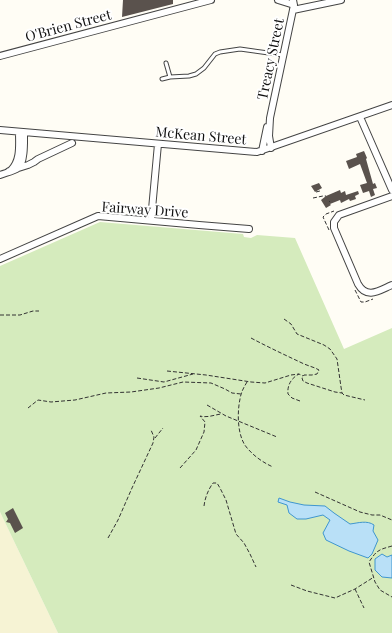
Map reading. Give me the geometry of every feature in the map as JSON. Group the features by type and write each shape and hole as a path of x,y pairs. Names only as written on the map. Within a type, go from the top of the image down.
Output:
{"street":[{"name":"O'Brien Street","path":"0,56 190,3 209,0"},
{"path":"278,0 294,4 341,0"},
{"name":"Treacy Street","path":"262,151 264,135 270,118 294,4"},
{"name":"McKean Street","path":"0,130 257,152 392,106"},
{"path":"360,117 392,190"},
{"name":"Treacy Street","path":"270,118 269,138 271,148"},
{"path":"0,175 19,167 21,163 23,157 21,132"},
{"path":"9,171 34,162 72,143"},
{"path":"151,220 158,144"},
{"path":"392,196 339,215 335,220 334,226 337,237 362,290 372,293 392,285"},
{"name":"Fairway Drive","path":"0,259 96,216 249,229"}],"lane":[{"path":"162,79 196,74 204,68 215,54 220,52 240,49 283,55"},
{"path":"166,62 170,77"}],"path":[{"path":"316,192 320,191"},
{"path":"313,198 325,196"},
{"path":"330,234 324,217 326,214 336,211"},
{"path":"354,288 361,302 373,299"},
{"path":"0,315 20,315 33,311 39,311"},
{"path":"284,319 291,324 297,334 330,349 337,359 342,393"},
{"path":"167,371 265,383 291,375 299,374 303,376 317,374 319,370 316,368 303,364 251,338"},
{"path":"137,378 164,382 195,374"},
{"path":"299,374 292,379 288,389 288,394 292,398 300,401"},
{"path":"303,376 303,381 307,383 365,400"},
{"path":"248,381 243,388 238,410 240,432 247,449 257,458 274,467"},
{"path":"28,408 38,400 51,402 75,400 106,393 131,392 159,388 183,382 211,383 232,393 241,394"},
{"path":"207,405 239,422 277,437"},
{"path":"180,468 196,450 204,432 205,422 200,416 203,417 222,414"},
{"path":"108,538 118,520 153,443 163,428"},
{"path":"151,430 154,437 153,443"},
{"path":"204,506 210,487 213,483 217,484 226,500 236,534 244,543 256,567"},
{"path":"315,492 360,512 380,515 392,520"},
{"path":"392,546 376,552 369,562 375,582 380,590 392,597"},
{"path":"291,585 307,591 335,598 374,577"},
{"path":"354,589 364,608"}],"shaded area":[{"path":"0,512 58,633 0,633"}],"green space":[{"path":"100,222 243,234 244,237 251,238 257,235 295,238 344,349 392,328 392,633 58,633 0,512 0,266"}],"water":[{"path":"279,498 304,505 325,506 350,524 365,522 371,523 374,525 373,531 378,540 372,554 368,558 326,540 323,533 330,520 323,515 306,519 297,519 289,513 287,505 278,502"},
{"path":"382,554 387,557 392,555 392,578 382,577 375,570 375,559"}],"building":[{"path":"123,0 173,0 173,4 122,17"},
{"path":"364,151 373,184 375,183 377,188 373,189 375,195 371,197 369,191 363,193 360,185 367,183 360,164 349,169 346,161 357,157 356,154"},
{"path":"319,183 322,188 315,192 311,186"},
{"path":"340,190 341,193 345,191 346,195 358,191 359,194 355,196 356,199 350,201 349,199 341,203 340,200 330,204 331,205 326,208 321,200 326,196"},
{"path":"13,508 23,528 15,533 10,523 6,522 8,519 5,513"}]}
